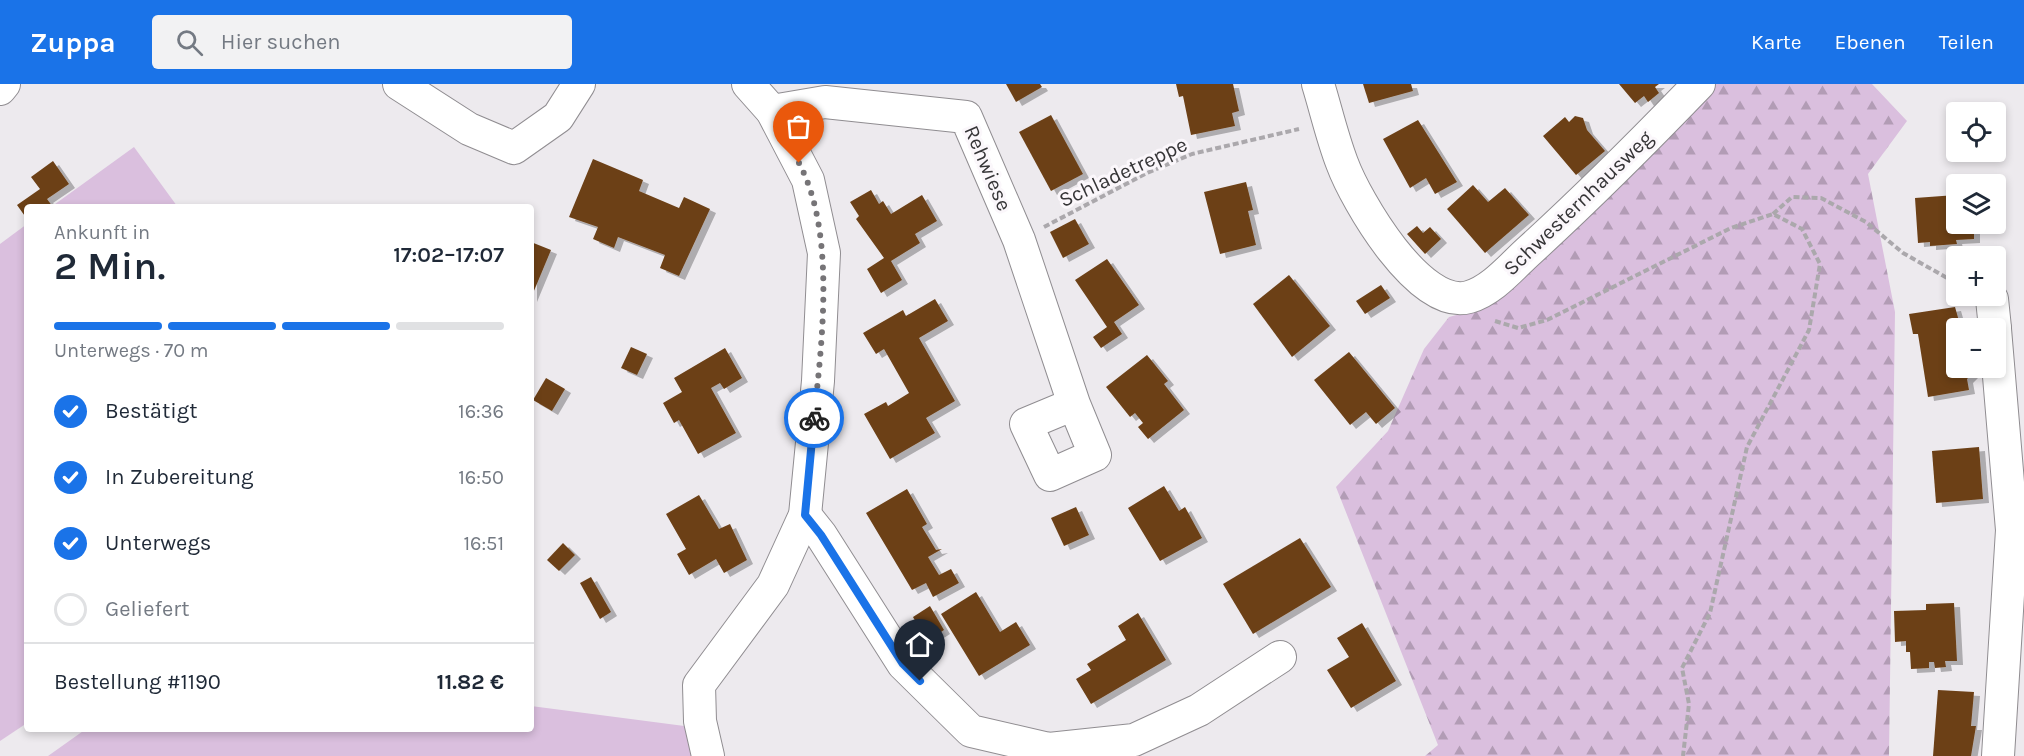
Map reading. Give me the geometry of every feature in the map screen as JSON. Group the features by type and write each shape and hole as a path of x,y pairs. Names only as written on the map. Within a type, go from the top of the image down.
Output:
{"street":[{"path":"0,89 4,84"},
{"path":"399,84 469,129 514,148 558,117 579,84"},
{"path":"708,756 700,721 699,686 773,585 805,515 818,381 824,253 808,180 772,111 748,84"},
{"name":"Schwesternhausweg","path":"1318,84 1342,165 1385,243 1428,287 1443,296 1468,297 1491,285 1569,214 1699,84"},
{"name":"Rehwiese","path":"772,111 825,102 966,117 1019,240 1074,404"},
{"path":"1998,756 2012,530 1999,378"},
{"path":"805,515 821,535 903,664 971,731 1049,749 1134,740 1198,710 1280,657"}],"path":[{"name":"Schladetreppe","path":"1019,240 1147,173 1192,154 1280,134"},
{"path":"1488,318 1518,328 1547,320 1731,228 1773,214 1792,197 1821,198 1866,222 1903,254 1946,278"},
{"path":"1683,756 1689,704 1682,668 1710,613 1747,447 1809,330 1820,264 1802,230 1773,214"}],"green space":[{"path":"1715,84 1872,84 1907,121 1868,174 1895,312 1889,756 1425,756 1438,745 1336,487 1388,431 1424,349 1449,317 1479,309 1666,127"},
{"path":"134,147 176,204 55,204"},
{"path":"24,226 24,725 0,741 0,244"},
{"path":"534,706 715,730 721,756 48,756 82,732 534,732"}],"building":[{"path":"1006,84 1040,84 1042,87 1016,102"},
{"path":"1176,84 1233,84 1239,111 1232,113 1235,126 1191,135 1183,96 1179,97"},
{"path":"1363,84 1411,84 1413,91 1369,103"},
{"path":"1619,84 1659,84 1655,87 1659,93 1648,102 1644,96 1635,103"},
{"path":"1051,115 1083,174 1051,191 1019,132"},
{"path":"1575,116 1583,118 1587,130 1605,151 1576,175 1543,136 1565,117 1569,122"},
{"path":"1418,120 1457,182 1435,194 1426,178 1410,188 1383,139"},
{"path":"593,159 643,180 639,191 679,208 684,197 710,209 679,276 660,268 665,255 618,237 614,248 593,239 598,227 569,217"},
{"path":"53,161 69,184 47,199 51,204 24,204 24,215 17,205 40,189 31,177"},
{"path":"1246,182 1253,210 1248,211 1256,245 1220,254 1204,192"},
{"path":"1473,185 1488,202 1505,188 1529,215 1485,253 1447,209"},
{"path":"871,190 879,204 883,201 891,214 922,195 937,221 915,234 920,243 891,261 902,280 881,293 867,269 884,258 856,219 859,216 850,202"},
{"path":"1946,196 1946,234 1974,234 1974,239 1956,240 1957,244 1930,246 1930,242 1918,243 1915,198"},
{"path":"1075,219 1089,244 1063,258 1050,232"},
{"path":"1417,226 1423,233 1430,227 1441,239 1425,254 1407,234"},
{"path":"534,243 551,250 534,291"},
{"path":"1107,259 1139,305 1114,322 1122,334 1101,348 1093,337 1107,327 1075,280"},
{"path":"1289,275 1330,326 1292,357 1253,304"},
{"path":"1381,285 1390,298 1365,314 1356,301"},
{"path":"935,299 948,321 919,338 955,401 926,418 935,433 890,459 864,414 886,402 888,406 909,393 884,349 876,354 863,333 903,310 906,316"},
{"path":"1955,307 1958,318 1946,318 1946,378 1968,378 1969,390 1928,397 1918,334 1913,334 1909,314"},
{"path":"631,347 647,354 637,375 621,368"},
{"path":"725,348 742,378 724,389 720,383 711,388 736,433 698,454 679,420 674,423 663,403 682,392 674,378"},
{"path":"1349,352 1395,408 1376,424 1366,412 1350,425 1314,380"},
{"path":"1147,355 1168,381 1164,384 1184,410 1148,439 1138,427 1143,423 1135,413 1130,417 1106,387"},
{"path":"546,378 565,389 552,411 534,401"},
{"path":"1979,447 1983,499 1936,503 1932,451"},
{"path":"1164,486 1179,511 1185,507 1202,538 1160,561 1128,508"},
{"path":"907,489 927,524 922,527 936,550 942,549 928,557 939,575 951,569 959,583 933,597 926,583 912,590 866,513"},
{"path":"699,495 719,529 730,524 747,560 724,573 716,559 689,575 677,554 686,549 666,514"},
{"path":"1076,507 1089,535 1064,546 1051,518"},
{"path":"1300,538 1331,587 1253,634 1223,584"},
{"path":"563,543 575,555 559,571 547,560"},
{"path":"591,577 611,612 600,619 580,583"},
{"path":"976,592 1000,632 1016,622 1030,645 979,676 941,614"},
{"path":"1954,603 1957,661 1945,661 1946,667 1935,668 1934,662 1929,662 1929,668 1911,669 1910,652 1906,652 1906,641 1895,642 1894,611 1926,610 1926,604"},
{"path":"930,606 944,630 927,641 913,617"},
{"path":"1138,613 1166,660 1091,704 1076,679 1091,670 1087,664 1126,640 1118,626"},
{"path":"1362,623 1396,681 1351,708 1327,670 1349,657 1337,638"},
{"path":"1938,690 1974,692 1971,726 1976,726 1971,756 1933,756"}],"way so far":[{"path":"799,163 808,180 824,253 814,418"}],"route":[{"path":"814,418 805,515 821,535 903,664 920,681"}]}
